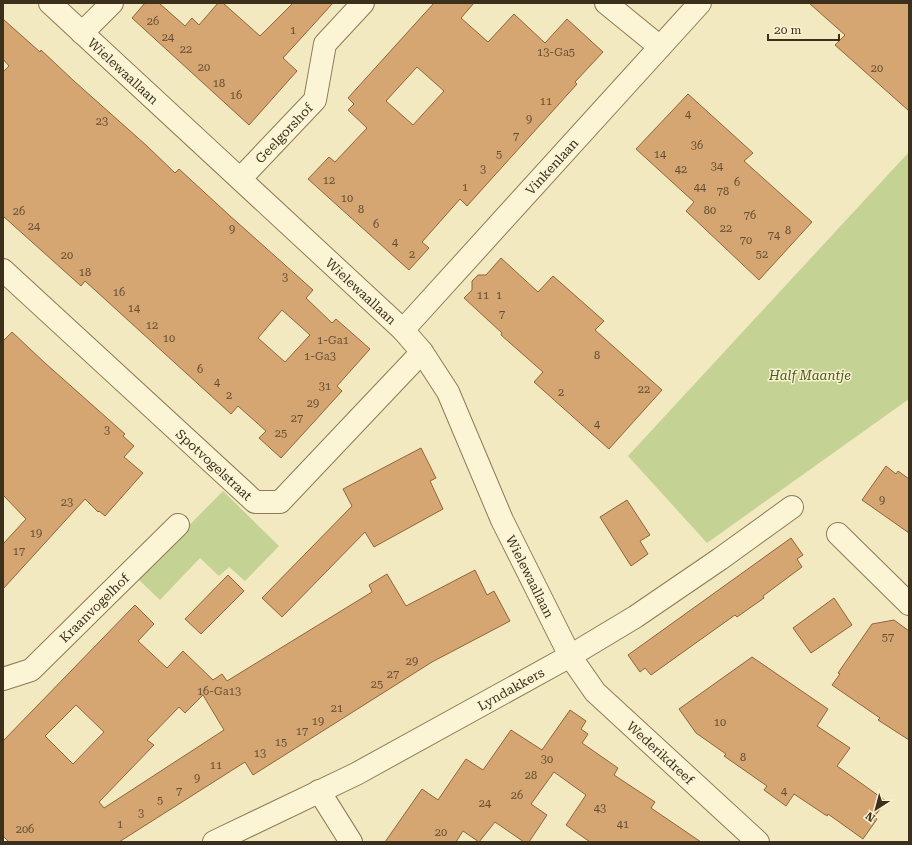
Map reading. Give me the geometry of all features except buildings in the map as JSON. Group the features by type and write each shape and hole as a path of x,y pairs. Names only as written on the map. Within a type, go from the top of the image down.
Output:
{"street":[{"name":"Wielewaallaan","path":"50,3 404,330 422,352 448,392 502,520 570,656"},
{"path":"82,33 112,3"},
{"name":"Geelgorshof","path":"241,178 315,100 325,44 363,3"},
{"path":"606,3 660,48"},
{"name":"Vinkenlaan","path":"404,330 700,3"},
{"name":"Spotvogelstraat","path":"5,277 255,502 280,502 422,352"},
{"name":"Lyndakkers","path":"214,842 356,774 570,656 641,612 720,559 792,507"},
{"name":"Kraanvogelhof","path":"3,679 31,670 126,578 178,525"},
{"path":"838,534 909,604"},
{"name":"Wederikdreef","path":"570,656 595,692 758,842"},
{"path":"319,791 351,842"}],"green space":[{"name":"Half Maantje","path":"909,152 909,399 707,543 628,456"},
{"path":"223,491 279,546 245,581 229,567 219,576 200,558 160,600 137,578"}]}
